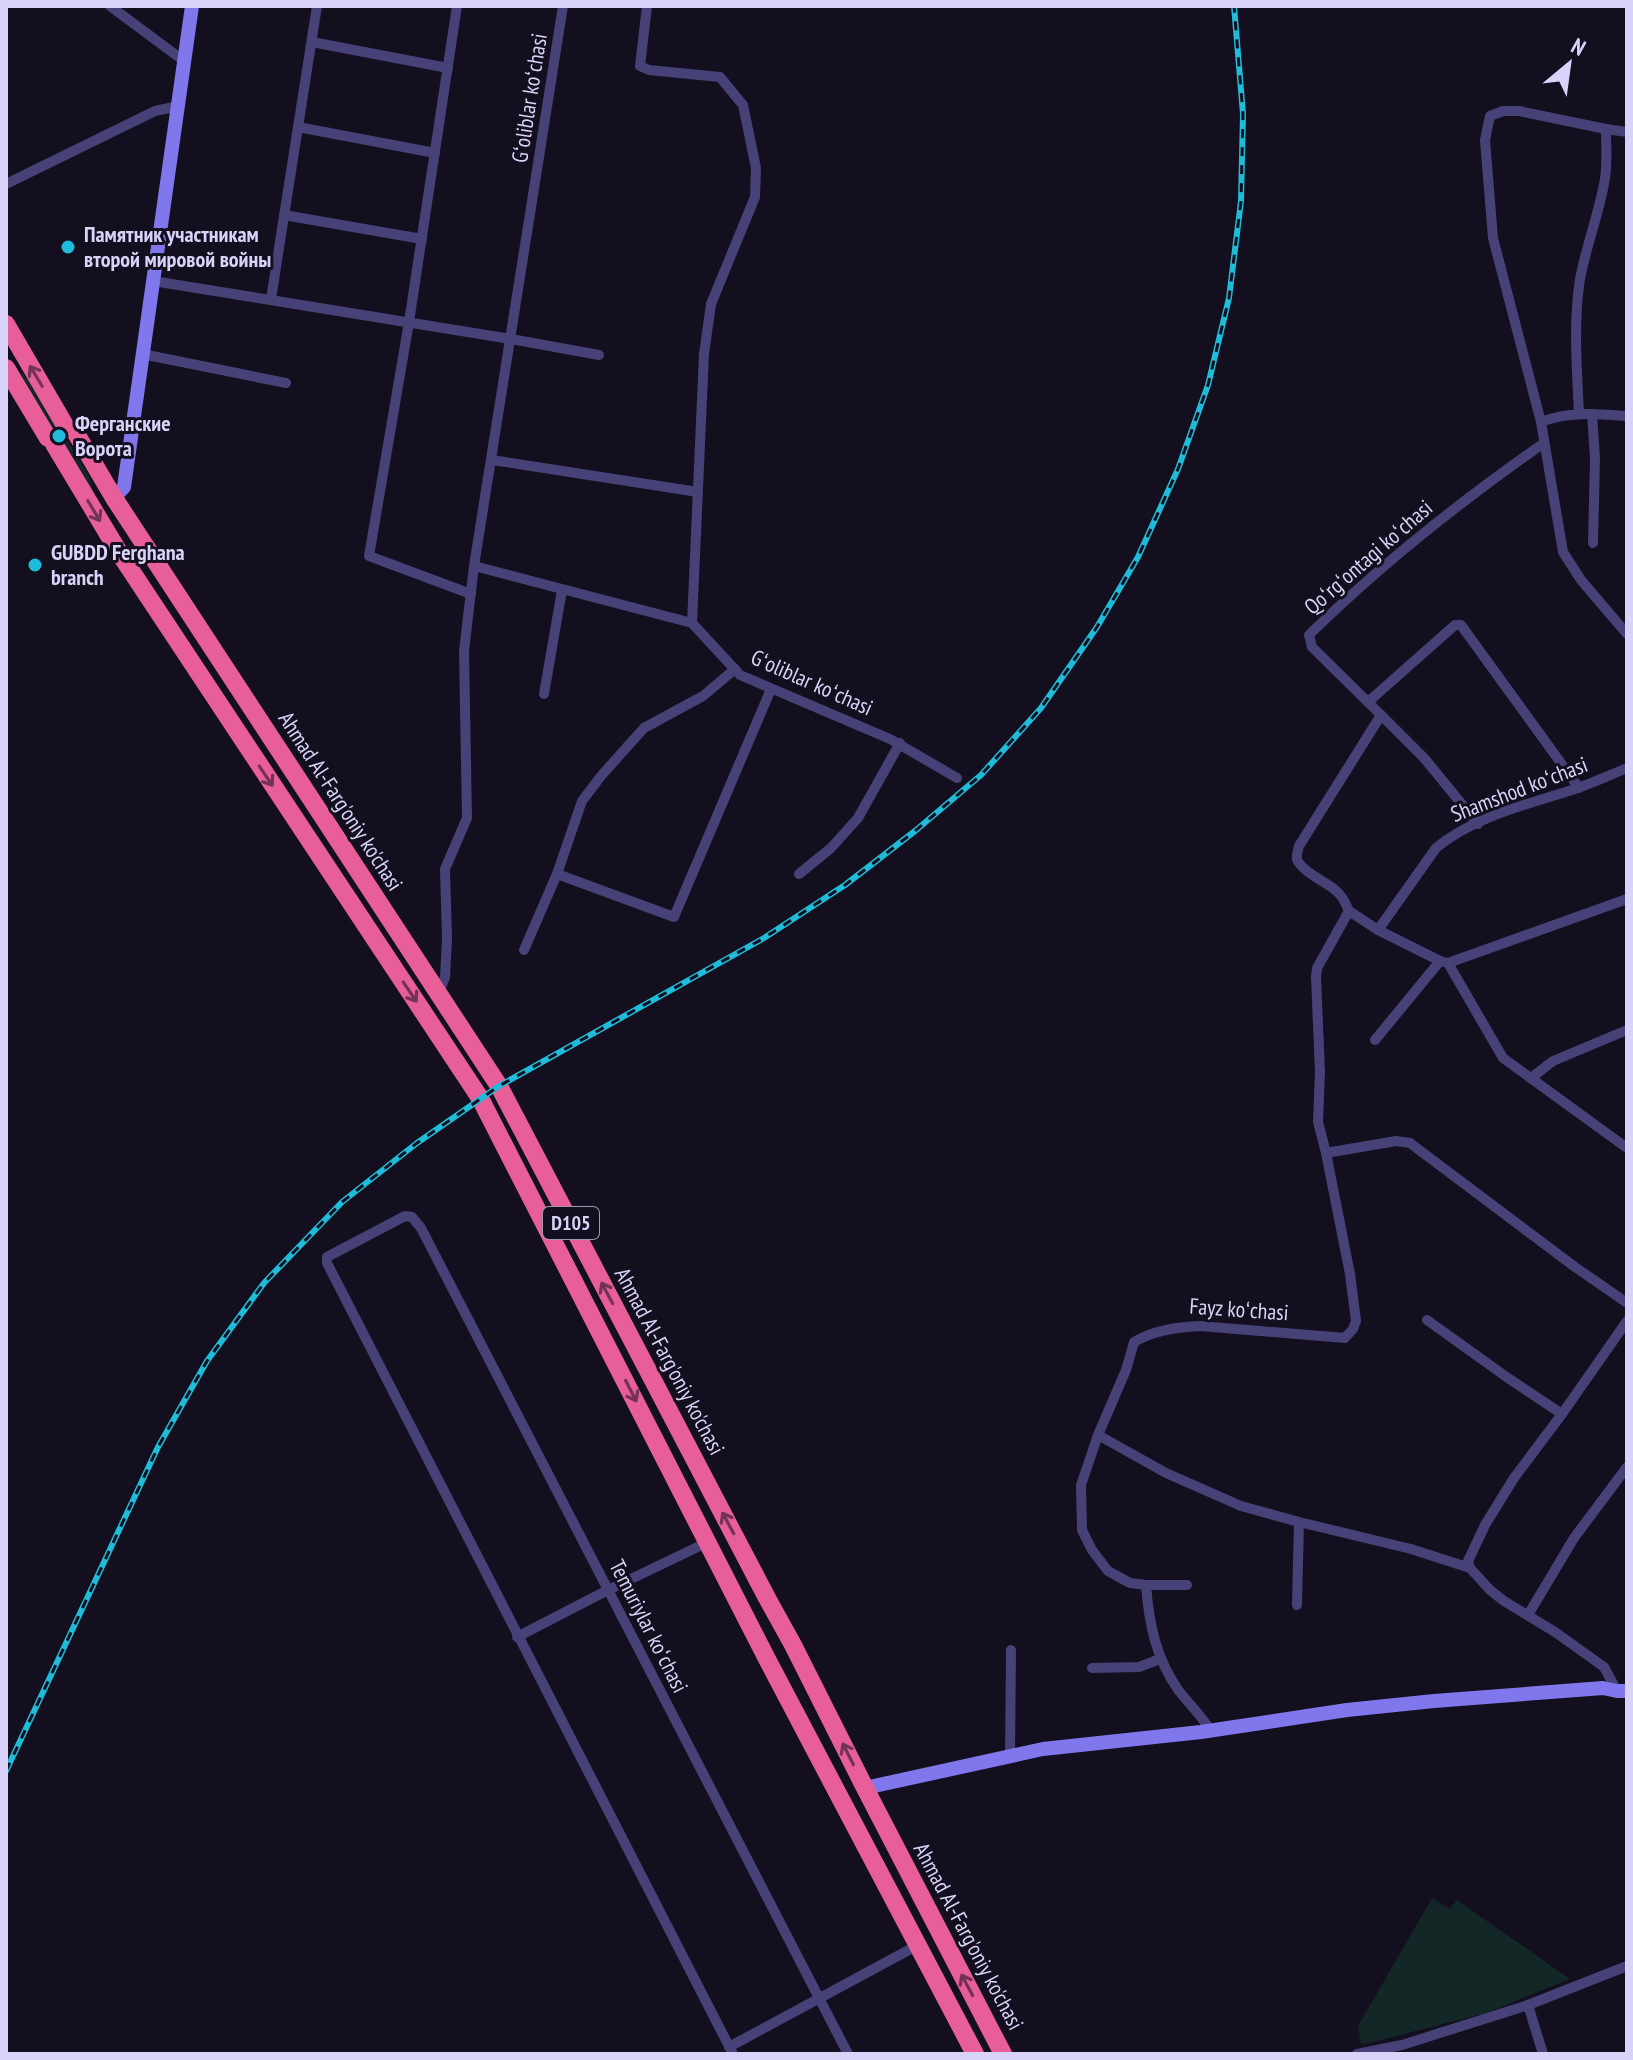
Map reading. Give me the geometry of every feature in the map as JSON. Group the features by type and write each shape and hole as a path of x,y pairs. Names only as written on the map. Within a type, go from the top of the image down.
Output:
{"highway":[{"name":"Ahmad Al-Farg'oniy ko'chasi","path":"6,324 114,498 499,1086 793,1645 1003,2054"},
{"name":"D105","path":"6,368 120,554 480,1098 767,1659 975,2054"},
{"path":"247,748 267,733"},
{"path":"767,1659 793,1645"}],"street":[{"path":"110,6 184,61"},
{"path":"114,498 124,487 192,6"},
{"path":"271,299 317,6"},
{"path":"457,6 409,322 369,556 471,594"},
{"name":"Gʻoliblar koʻchasi","path":"438,995 445,977 447,952 445,869 467,818 464,651 474,566 563,6"},
{"path":"474,566 692,623 704,354 711,304 755,197 756,168 743,105 727,83 720,77 649,70 640,66 647,6"},
{"path":"312,42 448,68"},
{"path":"6,184 155,111 178,106"},
{"path":"1627,132 1519,111 1503,111 1490,116 1485,140 1493,238 1541,422 1563,552 1581,580 1627,634"},
{"path":"298,127 435,153"},
{"path":"1579,414 1577,311 1587,247 1605,181 1606,129"},
{"path":"284,215 422,239"},
{"path":"153,281 599,355"},
{"path":"142,354 286,383"},
{"path":"1541,422 1579,414 1627,416"},
{"path":"1592,414 1595,458 1593,543"},
{"name":"Qoʻrgʻontagi koʻchasi","path":"1478,824 1425,759 1312,647 1309,635 1398,553 1544,443"},
{"path":"492,460 698,492"},
{"path":"544,694 562,590"},
{"name":"Gʻoliblar koʻchasi","path":"692,623 740,675 900,743 957,778"},
{"path":"1368,702 1455,625 1461,625 1579,788"},
{"path":"524,950 557,874 582,801 644,728 703,696 735,669"},
{"path":"557,874 674,917 771,689"},
{"path":"1381,715 1299,846 1297,861 1343,897 1349,911 1378,930 1444,962 1503,1058 1627,1148"},
{"path":"799,874 831,848 858,818 900,743"},
{"name":"Shamshod koʻchasi","path":"1378,930 1436,848 1448,838 1523,806 1627,768"},
{"path":"1375,1040 1444,962 1627,899"},
{"path":"1349,911 1317,968 1316,977 1320,1072 1318,1122 1326,1153 1396,1141 1410,1143 1627,1303"},
{"path":"1531,1078 1553,1061 1627,1030"},
{"name":"Fayz koʻchasi","path":"1098,1435 1126,1370 1134,1342 1146,1335 1181,1326 1200,1326 1345,1338 1353,1329 1356,1321 1350,1274 1326,1153"},
{"name":"Temuriylar koʻchasi","path":"517,1637 327,1260 327,1257 405,1216 412,1217 421,1228 848,2054"},
{"path":"1427,1320 1562,1414"},
{"path":"1622,1691 1604,1667 1490,1590 1470,1568 1468,1561 1485,1525 1514,1478 1627,1321"},
{"path":"1187,1585 1130,1583 1108,1571 1092,1550 1082,1530 1081,1485 1098,1435 1166,1473 1241,1506 1371,1538 1470,1568"},
{"path":"1528,1615 1574,1538 1627,1467"},
{"path":"1297,1605 1299,1522"},
{"path":"708,1542 517,1637 731,2050 918,1945"},
{"path":"1146,1585 1148,1613 1163,1667 1210,1730"},
{"path":"1010,1755 1011,1650"},
{"path":"1092,1668 1139,1667 1160,1659"},
{"path":"865,1788 1043,1749 1210,1730 1347,1710 1603,1688 1622,1691"},
{"path":"1357,2054 1404,2050 1627,1966"},
{"path":"1528,2005 1543,2054"}],"green space":[{"path":"20,370 37,390 89,476 95,498 28,395"},
{"path":"1432,1898 1450,1909 1457,1900 1570,1979 1486,2013 1361,2045 1358,2026"}],"railway":[{"path":"6,1771 158,1447 207,1361 264,1283 342,1202 417,1143 499,1086 764,938 845,885 981,775 1041,708 1097,627 1138,557 1178,469 1208,385 1229,298 1241,201 1243,114 1234,6"}],"place":[{"name":"Памятник участникам второй мировой войны","path":"68,247"},
{"name":"Ферганские Ворота","path":"59,436"},
{"name":"GUBDD Ferghana branch","path":"35,565"}]}
